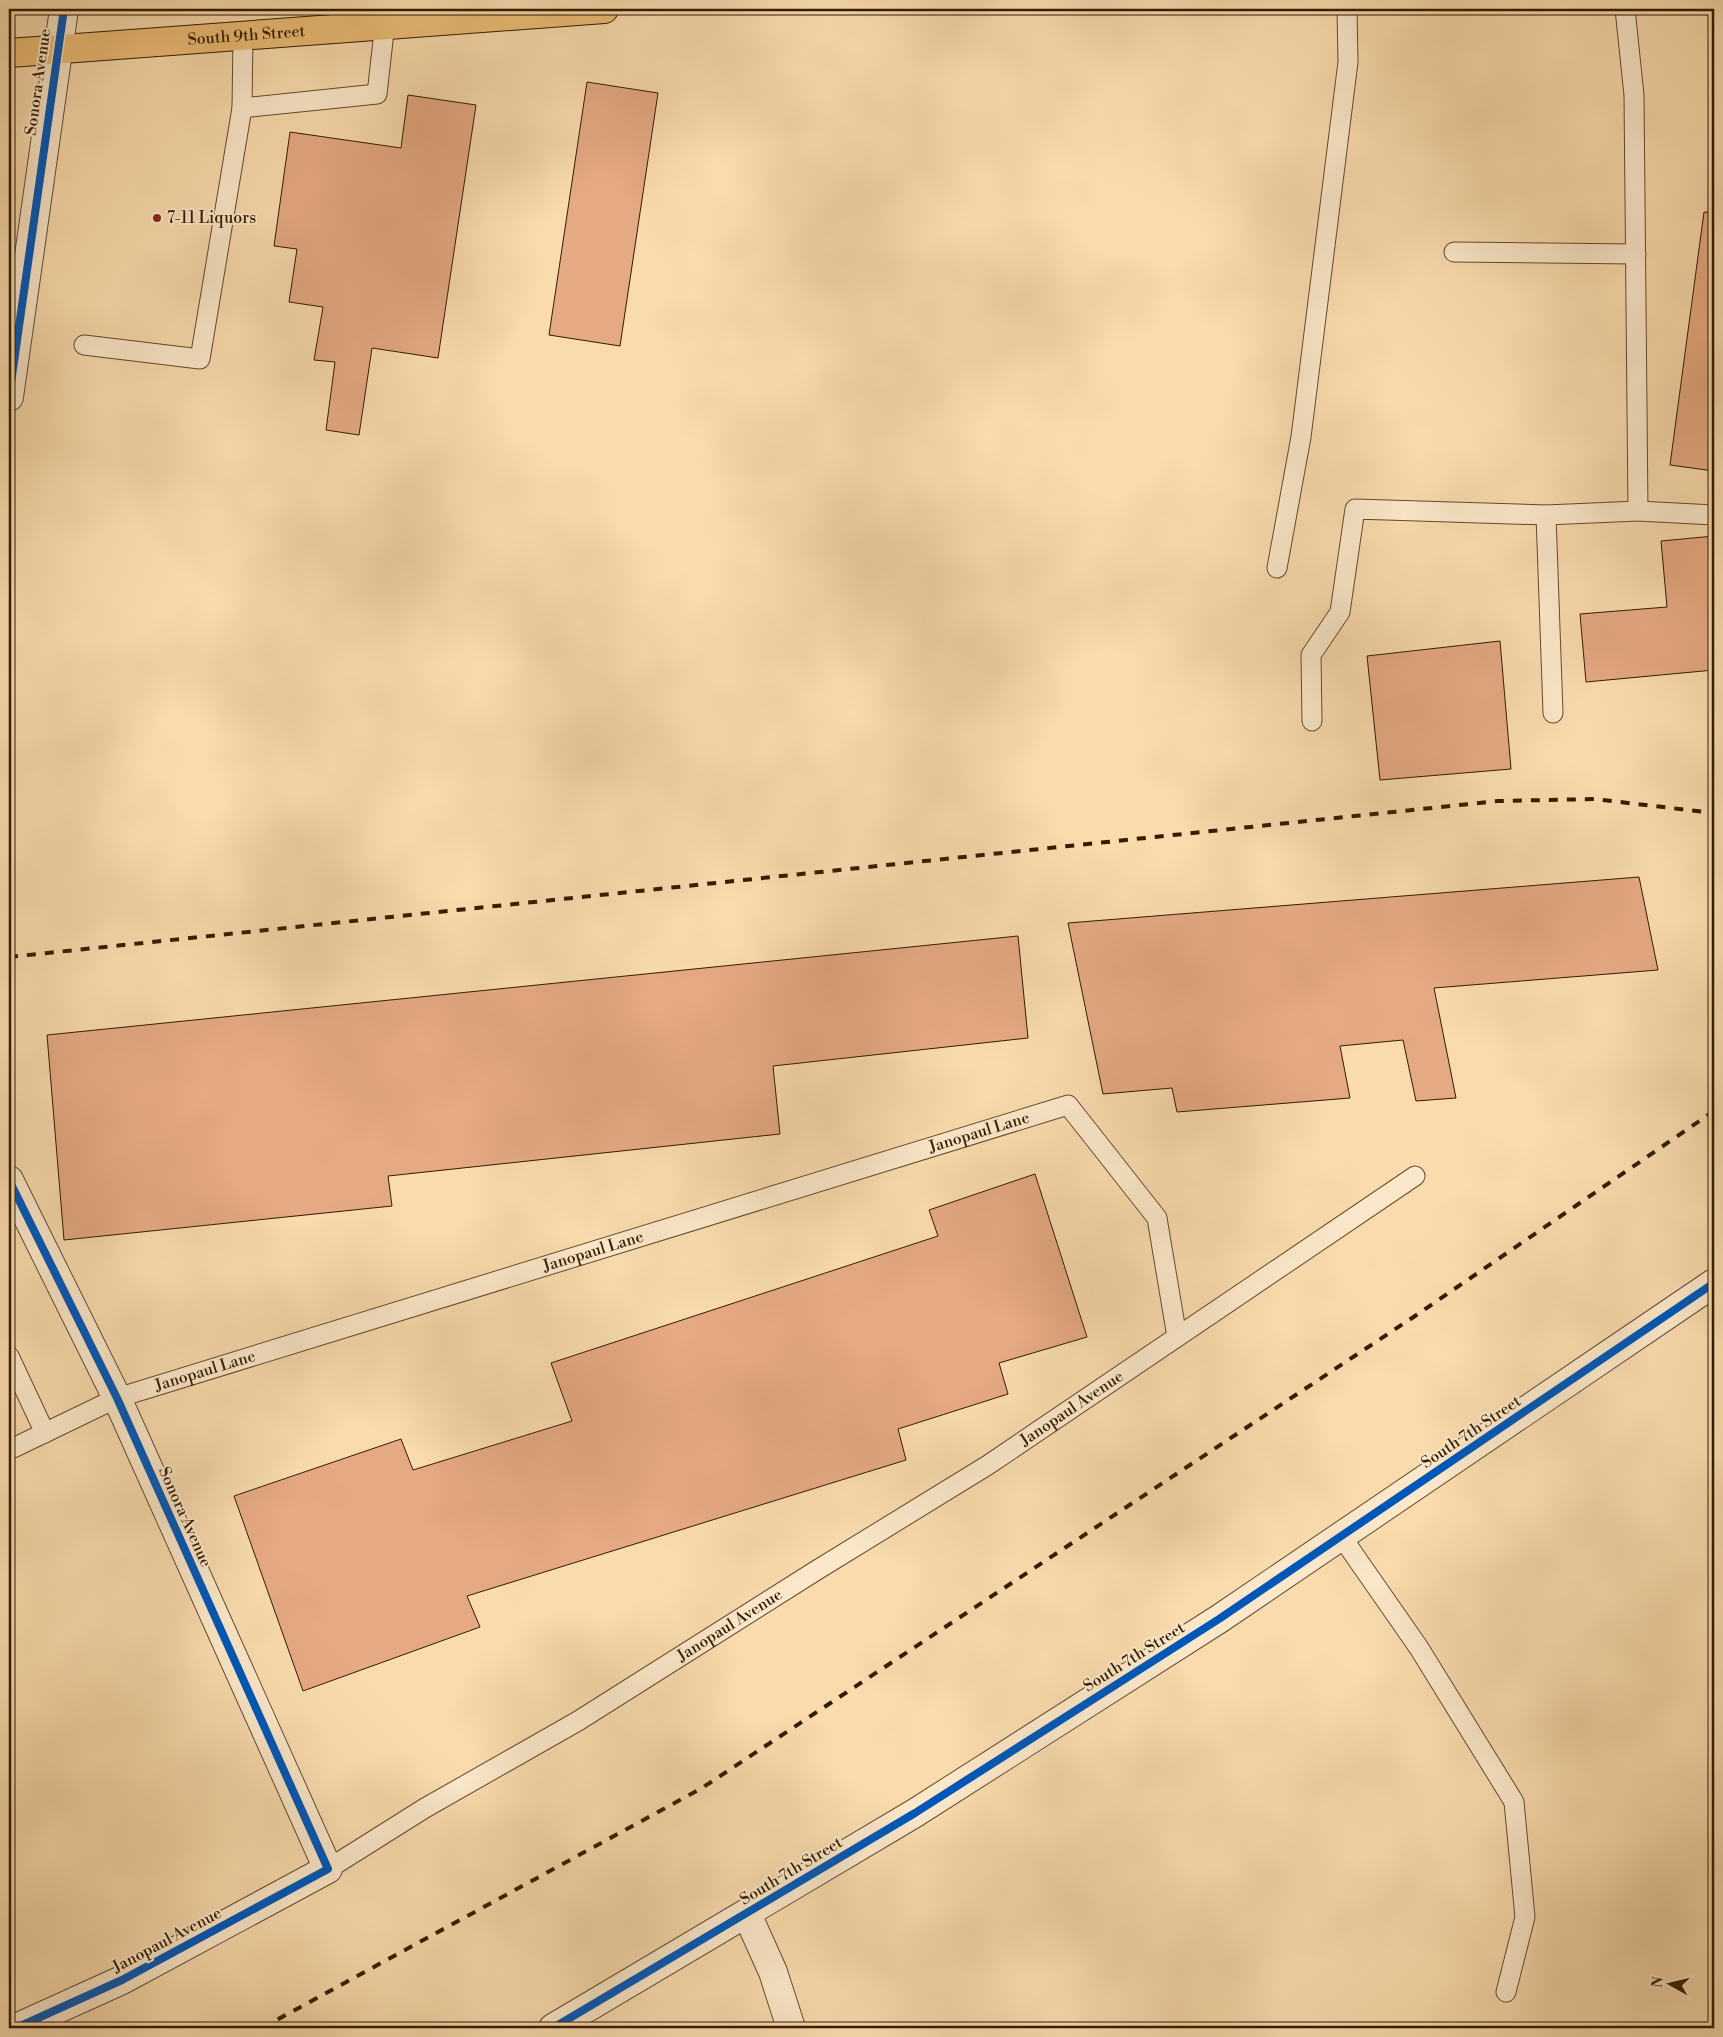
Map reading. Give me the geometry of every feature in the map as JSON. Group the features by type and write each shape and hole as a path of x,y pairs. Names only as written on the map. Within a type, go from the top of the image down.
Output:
{"main road":[{"name":"South 9th Street","path":"9,53 385,23 604,9"}],"street":[{"name":"Sonora Avenue","path":"9,397 56,50 64,9"},
{"name":"Sonora Avenue","path":"9,1180 117,1398 328,1869"},
{"name":"South 7th Street","path":"553,2028 914,1813 1219,1620 1714,1283"},
{"name":"Janopaul Avenue","path":"16,2028 122,1980 328,1869"},
{"path":"747,1914 773,1972 791,2028"}],"lane":[{"path":"1277,568 1300,437 1348,62 1347,9"},
{"path":"1625,9 1634,95 1638,511"},
{"path":"242,108 377,94 385,23"},
{"path":"84,345 200,359 242,108 244,35"},
{"path":"1454,252 1636,254"},
{"path":"1312,721 1311,655 1340,612 1355,509 1546,516 1638,511 1714,515"},
{"path":"1546,516 1552,713"},
{"name":"Janopaul Lane","path":"9,1450 117,1398 1068,1105 1157,1218 1177,1337"},
{"name":"Janopaul Avenue","path":"328,1869 425,1808 578,1721 817,1570 988,1465 1415,1176"},
{"path":"9,1356 44,1433"},
{"path":"1341,1536 1419,1648 1514,1802 1525,1917 1506,1992"}],"building":[{"path":"1708,9 1714,9 1714,71"},
{"path":"587,82 658,93 620,346 549,335"},
{"path":"408,95 476,105 438,358 372,348 359,435 326,430 335,362 314,360 323,307 289,302 297,249 274,246 290,132 401,148"},
{"path":"1704,212 1714,213 1714,471 1670,465"},
{"path":"1714,536 1714,670 1586,682 1580,614 1667,607 1661,541"},
{"path":"1500,641 1511,769 1380,780 1367,656"},
{"path":"1639,877 1658,970 1434,988 1456,1098 1416,1101 1403,1040 1340,1046 1350,1098 1177,1112 1172,1088 1103,1094 1068,923"},
{"path":"1018,936 1028,1038 773,1066 780,1134 388,1176 392,1206 64,1240 47,1035"},
{"path":"1035,1174 1087,1337 999,1363 1008,1394 898,1429 906,1460 467,1596 480,1627 303,1691 234,1496 401,1439 413,1470 572,1421 551,1363 938,1236 929,1210"}],"railway":[{"path":"9,957 1498,801 1594,799 1714,813"},
{"path":"262,2028 702,1788 1415,1316 1714,1111"}],"cycle path":[{"path":"9,397 64,9"},
{"path":"9,1180 117,1398 328,1869 122,1980 16,2028"},
{"path":"553,2028 915,1813 1219,1619 1714,1283"}],"place":[{"name":"7-11 Liquors","path":"157,218"}]}
